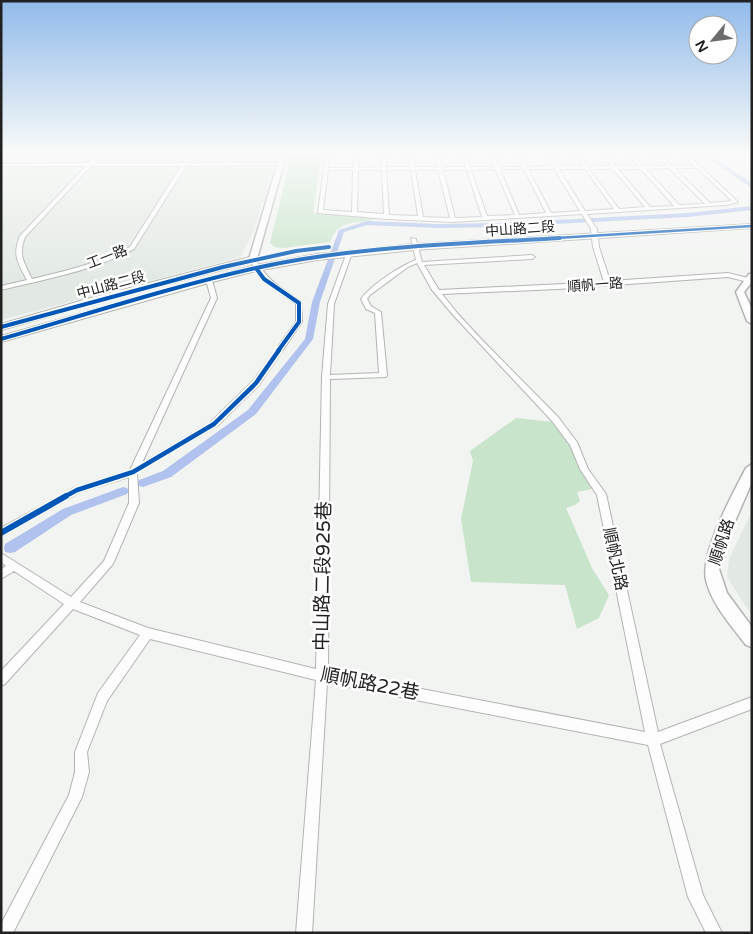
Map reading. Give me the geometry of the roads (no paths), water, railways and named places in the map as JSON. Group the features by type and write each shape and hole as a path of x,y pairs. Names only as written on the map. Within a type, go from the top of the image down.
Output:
{"main road":[{"name":"中山路二段","path":"1,327 98,299 316,252 413,243 752,220"},
{"name":"中山路二段","path":"594,232 752,226"},
{"name":"中山路二段","path":"1,339 209,280 254,264"}],"street":[{"path":"30,281 18,255 18,245 23,236 61,196"},
{"name":"工一路","path":"1,288 94,264 120,255 132,248 164,196"},
{"path":"1,534 77,490 133,472 214,424 256,383 299,322 299,303 264,279 254,264 272,196"},
{"path":"322,196 320,212 453,220 736,202 729,196"},
{"path":"354,196 354,214"},
{"path":"385,196 386,217"},
{"path":"417,196 421,219"},
{"path":"447,196 453,220"},
{"path":"477,196 485,218"},
{"path":"509,196 518,217"},
{"path":"539,196 550,215"},
{"path":"573,196 594,232 608,284"},
{"path":"606,196 617,210"},
{"path":"637,196 648,208"},
{"path":"668,196 678,207"},
{"path":"699,196 709,205"},
{"name":"順帆北路","path":"413,243 418,262 438,292 458,316 552,415 573,442 583,468 601,494 654,740 696,897 714,933"},
{"name":"中山路二段925巷","path":"304,933 322,676 326,377 331,304 348,248"},
{"path":"326,377 384,375 378,312 371,310 366,305 364,299 406,266 418,262 532,257"},
{"name":"順帆一路","path":"438,292 728,276 751,279"},
{"path":"751,279 740,292 752,321"},
{"path":"1,680 108,564 134,503 133,472 214,298 209,280"},
{"name":"順帆路","path":"752,468 718,545 711,568 716,585 728,607 752,640"},
{"name":"順帆路22巷","path":"1,557 73,604 148,633 322,676 654,740"},
{"path":"1,575 14,566"},
{"path":"5,933 74,797 82,772 82,752 102,697 148,633"},
{"path":"654,740 752,703"}],"waterway":[{"path":"143,483 167,474 252,412 309,339 316,302 341,231 367,223 438,226 497,225 688,215 752,208"},
{"path":"10,548 67,512 123,491"}]}
